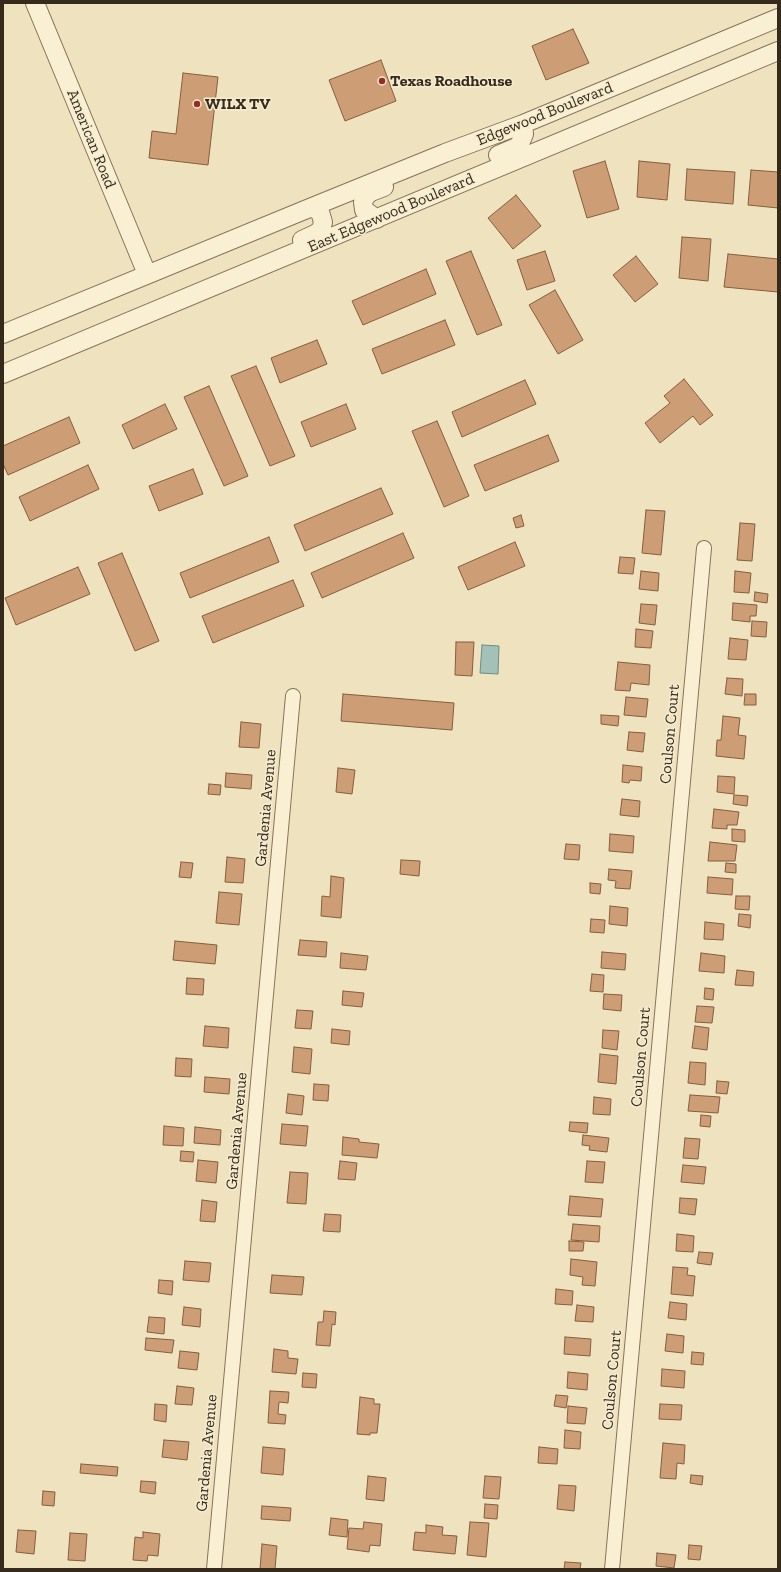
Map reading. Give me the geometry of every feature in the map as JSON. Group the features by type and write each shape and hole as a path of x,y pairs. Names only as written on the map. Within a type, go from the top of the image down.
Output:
{"street":[{"name":"American Road","path":"35,3 147,274"},
{"name":"Edgewood Boulevard","path":"312,206 445,153 523,124 778,18"},
{"name":"East Edgewood Boulevard","path":"3,374 377,219 776,50"},
{"path":"445,190 459,173 518,146 524,134 523,124"},
{"path":"377,219 364,210 363,202 366,196 371,192 426,170 445,153"},
{"path":"3,334 312,206 320,212 323,222 321,230 315,234 204,280 188,298"},
{"path":"3,345 70,317 84,300"},
{"name":"Coulson Court","path":"612,1569 704,548"},
{"name":"Gardenia Avenue","path":"214,1569 293,696"}],"water":[{"path":"482,645 499,646 498,674 480,673"}],"building":[{"path":"573,29 589,63 546,80 532,46"},
{"path":"381,60 396,101 345,121 329,80"},
{"name":"WILX TV","path":"183,73 218,77 208,165 149,158 152,131 176,134"},
{"path":"605,161 619,209 587,218 573,171"},
{"path":"639,161 670,164 667,200 637,197"},
{"path":"687,169 735,172 733,204 685,200"},
{"path":"751,170 778,172 778,208 748,205"},
{"path":"516,195 541,226 513,249 488,218"},
{"path":"682,237 711,239 708,281 679,278"},
{"path":"471,251 502,325 477,335 446,261"},
{"path":"545,251 555,281 527,290 517,260"},
{"path":"728,254 778,259 778,292 724,287"},
{"path":"636,256 658,284 635,302 613,275"},
{"path":"426,269 436,294 363,325 352,301"},
{"path":"555,290 583,340 558,354 529,305"},
{"path":"445,320 455,345 382,374 372,349"},
{"path":"317,340 327,364 280,383 271,358"},
{"path":"256,366 295,456 270,466 231,376"},
{"path":"684,379 713,415 700,425 693,416 660,443 645,423 670,403 664,396"},
{"path":"525,380 536,404 462,437 452,412"},
{"path":"209,386 248,476 224,486 184,397"},
{"path":"165,404 177,429 133,449 122,425"},
{"path":"346,404 356,429 311,447 301,422"},
{"path":"69,417 80,443 8,475 3,464 3,446"},
{"path":"437,421 469,496 444,507 412,431"},
{"path":"548,435 559,461 485,491 474,465"},
{"path":"88,465 99,489 30,521 19,497"},
{"path":"193,469 203,494 159,511 149,486"},
{"path":"381,488 393,514 305,551 294,525"},
{"path":"646,510 665,511 661,555 642,553"},
{"path":"521,515 524,526 516,528 513,518"},
{"path":"740,523 755,524 752,561 737,560"},
{"path":"403,533 414,558 322,598 311,573"},
{"path":"269,537 279,562 190,598 180,573"},
{"path":"515,542 525,566 468,590 458,567"},
{"path":"122,553 159,641 135,651 98,563"},
{"path":"620,557 635,558 633,574 618,573"},
{"path":"78,567 90,594 16,625 5,598"},
{"path":"641,571 659,573 658,591 639,589"},
{"path":"735,571 751,573 749,593 734,592"},
{"path":"293,580 304,606 213,643 202,616"},
{"path":"755,592 768,594 767,603 754,601"},
{"path":"733,603 757,605 756,616 750,616 750,622 732,620"},
{"path":"641,604 657,605 655,625 639,623"},
{"path":"752,621 767,622 766,637 751,636"},
{"path":"636,629 653,631 651,648 635,647"},
{"path":"730,638 748,640 746,660 728,659"},
{"path":"456,642 474,642 472,676 455,675"},
{"path":"618,662 650,665 649,685 631,683 630,691 615,690"},
{"path":"727,678 743,679 742,696 725,694"},
{"path":"343,694 454,703 452,730 341,721"},
{"path":"745,694 756,694 756,705 744,705"},
{"path":"626,697 648,699 646,717 624,715"},
{"path":"601,715 619,716 618,726 601,724"},
{"path":"723,716 740,718 738,735 746,736 744,759 716,756 717,740 721,740"},
{"path":"241,722 261,724 259,748 239,747"},
{"path":"629,732 645,733 643,752 627,750"},
{"path":"623,765 642,767 641,781 630,780 629,783 622,782"},
{"path":"338,768 355,770 352,794 336,792"},
{"path":"226,773 252,775 251,789 225,787"},
{"path":"718,776 735,777 734,794 717,792"},
{"path":"209,784 221,785 220,795 208,794"},
{"path":"734,795 748,796 747,806 733,804"},
{"path":"622,799 640,801 639,817 620,815"},
{"path":"714,809 739,812 737,825 727,825 727,829 712,828"},
{"path":"732,829 745,830 745,842 732,841"},
{"path":"610,834 634,836 633,853 609,851"},
{"path":"710,842 737,845 735,861 708,861"},
{"path":"566,844 580,845 579,860 564,859"},
{"path":"227,857 245,859 243,883 225,882"},
{"path":"401,860 420,861 419,876 400,874"},
{"path":"181,862 193,863 191,878 179,877"},
{"path":"726,863 736,864 736,873 725,872"},
{"path":"609,869 632,871 630,889 615,888 616,881 608,880"},
{"path":"331,876 344,878 341,918 321,916 322,896 330,897"},
{"path":"708,877 733,879 732,895 707,893"},
{"path":"590,883 601,884 600,894 590,893"},
{"path":"219,892 242,894 239,925 216,923"},
{"path":"736,896 750,896 749,910 735,909"},
{"path":"610,906 628,908 627,926 609,924"},
{"path":"739,914 751,915 750,928 738,926"},
{"path":"591,919 605,920 604,933 590,932"},
{"path":"705,922 724,924 723,940 704,939"},
{"path":"300,940 327,942 326,957 298,955"},
{"path":"175,941 217,945 215,964 173,960"},
{"path":"602,952 626,954 625,970 601,968"},
{"path":"341,953 368,956 366,970 340,968"},
{"path":"701,953 725,956 724,973 699,971"},
{"path":"737,970 754,972 753,986 735,985"},
{"path":"592,974 604,975 603,992 590,991"},
{"path":"187,978 204,979 203,995 186,994"},
{"path":"705,988 714,989 713,1000 704,999"},
{"path":"343,991 364,993 362,1007 342,1005"},
{"path":"604,994 622,995 621,1011 603,1009"},
{"path":"697,1006 714,1007 712,1023 695,1022"},
{"path":"297,1010 313,1011 311,1029 295,1028"},
{"path":"205,1026 229,1028 228,1048 203,1046"},
{"path":"695,1026 709,1028 707,1050 692,1048"},
{"path":"332,1029 350,1031 349,1045 331,1043"},
{"path":"603,1030 619,1031 617,1050 602,1048"},
{"path":"294,1047 312,1049 310,1074 292,1072"},
{"path":"600,1054 618,1056 616,1084 598,1082"},
{"path":"176,1058 192,1059 191,1077 175,1076"},
{"path":"690,1062 706,1063 705,1085 688,1083"},
{"path":"205,1077 230,1079 229,1094 204,1092"},
{"path":"717,1081 729,1082 727,1094 716,1093"},
{"path":"314,1084 329,1085 328,1101 313,1100"},
{"path":"288,1094 304,1096 302,1115 286,1113"},
{"path":"690,1095 720,1097 718,1113 688,1111"},
{"path":"594,1097 611,1099 610,1115 593,1114"},
{"path":"701,1115 711,1116 710,1127 700,1126"},
{"path":"570,1122 588,1123 587,1133 569,1131"},
{"path":"282,1124 308,1126 306,1146 280,1144"},
{"path":"164,1126 184,1128 183,1146 163,1145"},
{"path":"195,1127 221,1130 220,1145 194,1143"},
{"path":"583,1135 609,1138 607,1152 589,1150 590,1146 582,1145"},
{"path":"343,1137 359,1139 359,1142 379,1144 377,1158 342,1155"},
{"path":"685,1138 700,1139 698,1159 683,1158"},
{"path":"181,1151 194,1152 193,1162 180,1161"},
{"path":"198,1160 218,1162 216,1183 196,1181"},
{"path":"340,1161 357,1163 355,1180 338,1179"},
{"path":"587,1161 605,1162 603,1183 585,1182"},
{"path":"683,1165 706,1167 704,1184 681,1182"},
{"path":"290,1172 308,1173 306,1204 287,1203"},
{"path":"570,1196 603,1199 601,1217 568,1215"},
{"path":"680,1198 697,1199 695,1215 679,1213"},
{"path":"202,1200 217,1202 215,1222 200,1221"},
{"path":"325,1214 341,1215 340,1232 323,1231"},
{"path":"573,1224 600,1226 599,1242 571,1240"},
{"path":"677,1234 694,1236 693,1252 676,1251"},
{"path":"569,1241 584,1242 583,1251 569,1251"},
{"path":"699,1252 713,1253 711,1265 697,1263"},
{"path":"571,1259 597,1262 595,1286 582,1285 583,1277 570,1275"},
{"path":"185,1261 211,1263 209,1282 183,1280"},
{"path":"673,1267 688,1268 687,1275 695,1276 693,1296 671,1294"},
{"path":"272,1275 304,1277 302,1295 270,1293"},
{"path":"159,1280 173,1281 172,1295 158,1293"},
{"path":"556,1289 573,1291 572,1305 555,1304"},
{"path":"670,1302 687,1304 686,1320 668,1318"},
{"path":"577,1305 594,1307 593,1322 575,1321"},
{"path":"184,1307 201,1309 200,1327 182,1325"},
{"path":"324,1311 336,1312 335,1325 332,1324 330,1346 316,1345 318,1322 323,1322"},
{"path":"149,1317 165,1318 164,1334 147,1332"},
{"path":"667,1334 684,1336 683,1353 665,1351"},
{"path":"565,1337 591,1339 590,1356 564,1354"},
{"path":"146,1338 174,1340 172,1353 145,1350"},
{"path":"274,1349 288,1351 288,1358 298,1359 296,1374 272,1372"},
{"path":"180,1351 199,1353 197,1370 178,1368"},
{"path":"692,1352 704,1353 703,1365 691,1364"},
{"path":"662,1369 685,1371 684,1388 661,1386"},
{"path":"568,1372 588,1374 587,1390 567,1388"},
{"path":"303,1373 317,1374 316,1388 302,1387"},
{"path":"177,1386 194,1388 192,1405 175,1404"},
{"path":"270,1391 289,1392 288,1403 279,1402 278,1414 286,1415 285,1424 268,1423"},
{"path":"556,1395 568,1396 566,1408 554,1406"},
{"path":"360,1397 374,1399 374,1404 380,1404 377,1433 370,1433 370,1435 357,1434"},
{"path":"155,1404 167,1405 166,1422 154,1420"},
{"path":"660,1404 682,1405 681,1420 659,1419"},
{"path":"568,1406 587,1408 585,1424 567,1423"},
{"path":"565,1430 581,1432 580,1449 564,1448"},
{"path":"164,1440 189,1442 187,1460 162,1457"},
{"path":"663,1443 685,1445 684,1464 677,1463 676,1479 660,1478"},
{"path":"263,1447 285,1449 283,1475 261,1473"},
{"path":"539,1447 558,1449 557,1464 538,1463"},
{"path":"81,1464 118,1467 117,1476 80,1473"},
{"path":"691,1475 703,1476 702,1485 690,1483"},
{"path":"368,1476 386,1478 384,1501 366,1499"},
{"path":"485,1476 501,1477 499,1499 483,1498"},
{"path":"141,1481 156,1482 155,1494 140,1492"},
{"path":"559,1485 576,1486 574,1511 557,1509"},
{"path":"43,1491 55,1492 54,1506 42,1505"},
{"path":"485,1504 498,1505 497,1519 484,1518"},
{"path":"262,1506 291,1508 290,1521 261,1519"},
{"path":"331,1518 348,1520 347,1537 329,1535"},
{"path":"364,1522 382,1524 380,1546 370,1545 369,1552 347,1549 349,1528 363,1529"},
{"path":"470,1522 489,1523 486,1557 467,1555"},
{"path":"426,1525 443,1527 442,1535 457,1536 455,1554 413,1550 415,1532 426,1533"},
{"path":"18,1530 36,1531 34,1554 16,1552"},
{"path":"143,1532 160,1534 158,1556 148,1555 147,1561 133,1560 135,1537 143,1538"},
{"path":"70,1533 87,1534 85,1561 68,1560"},
{"path":"262,1544 277,1546 275,1569 260,1569"},
{"path":"689,1545 702,1546 700,1560 688,1559"},
{"path":"657,1553 676,1555 674,1568 656,1566"},
{"path":"565,1562 581,1563 580,1569 564,1569"}],"place":[{"name":"Texas Roadhouse","path":"382,81"},
{"name":"WILX TV","path":"197,104"}]}
